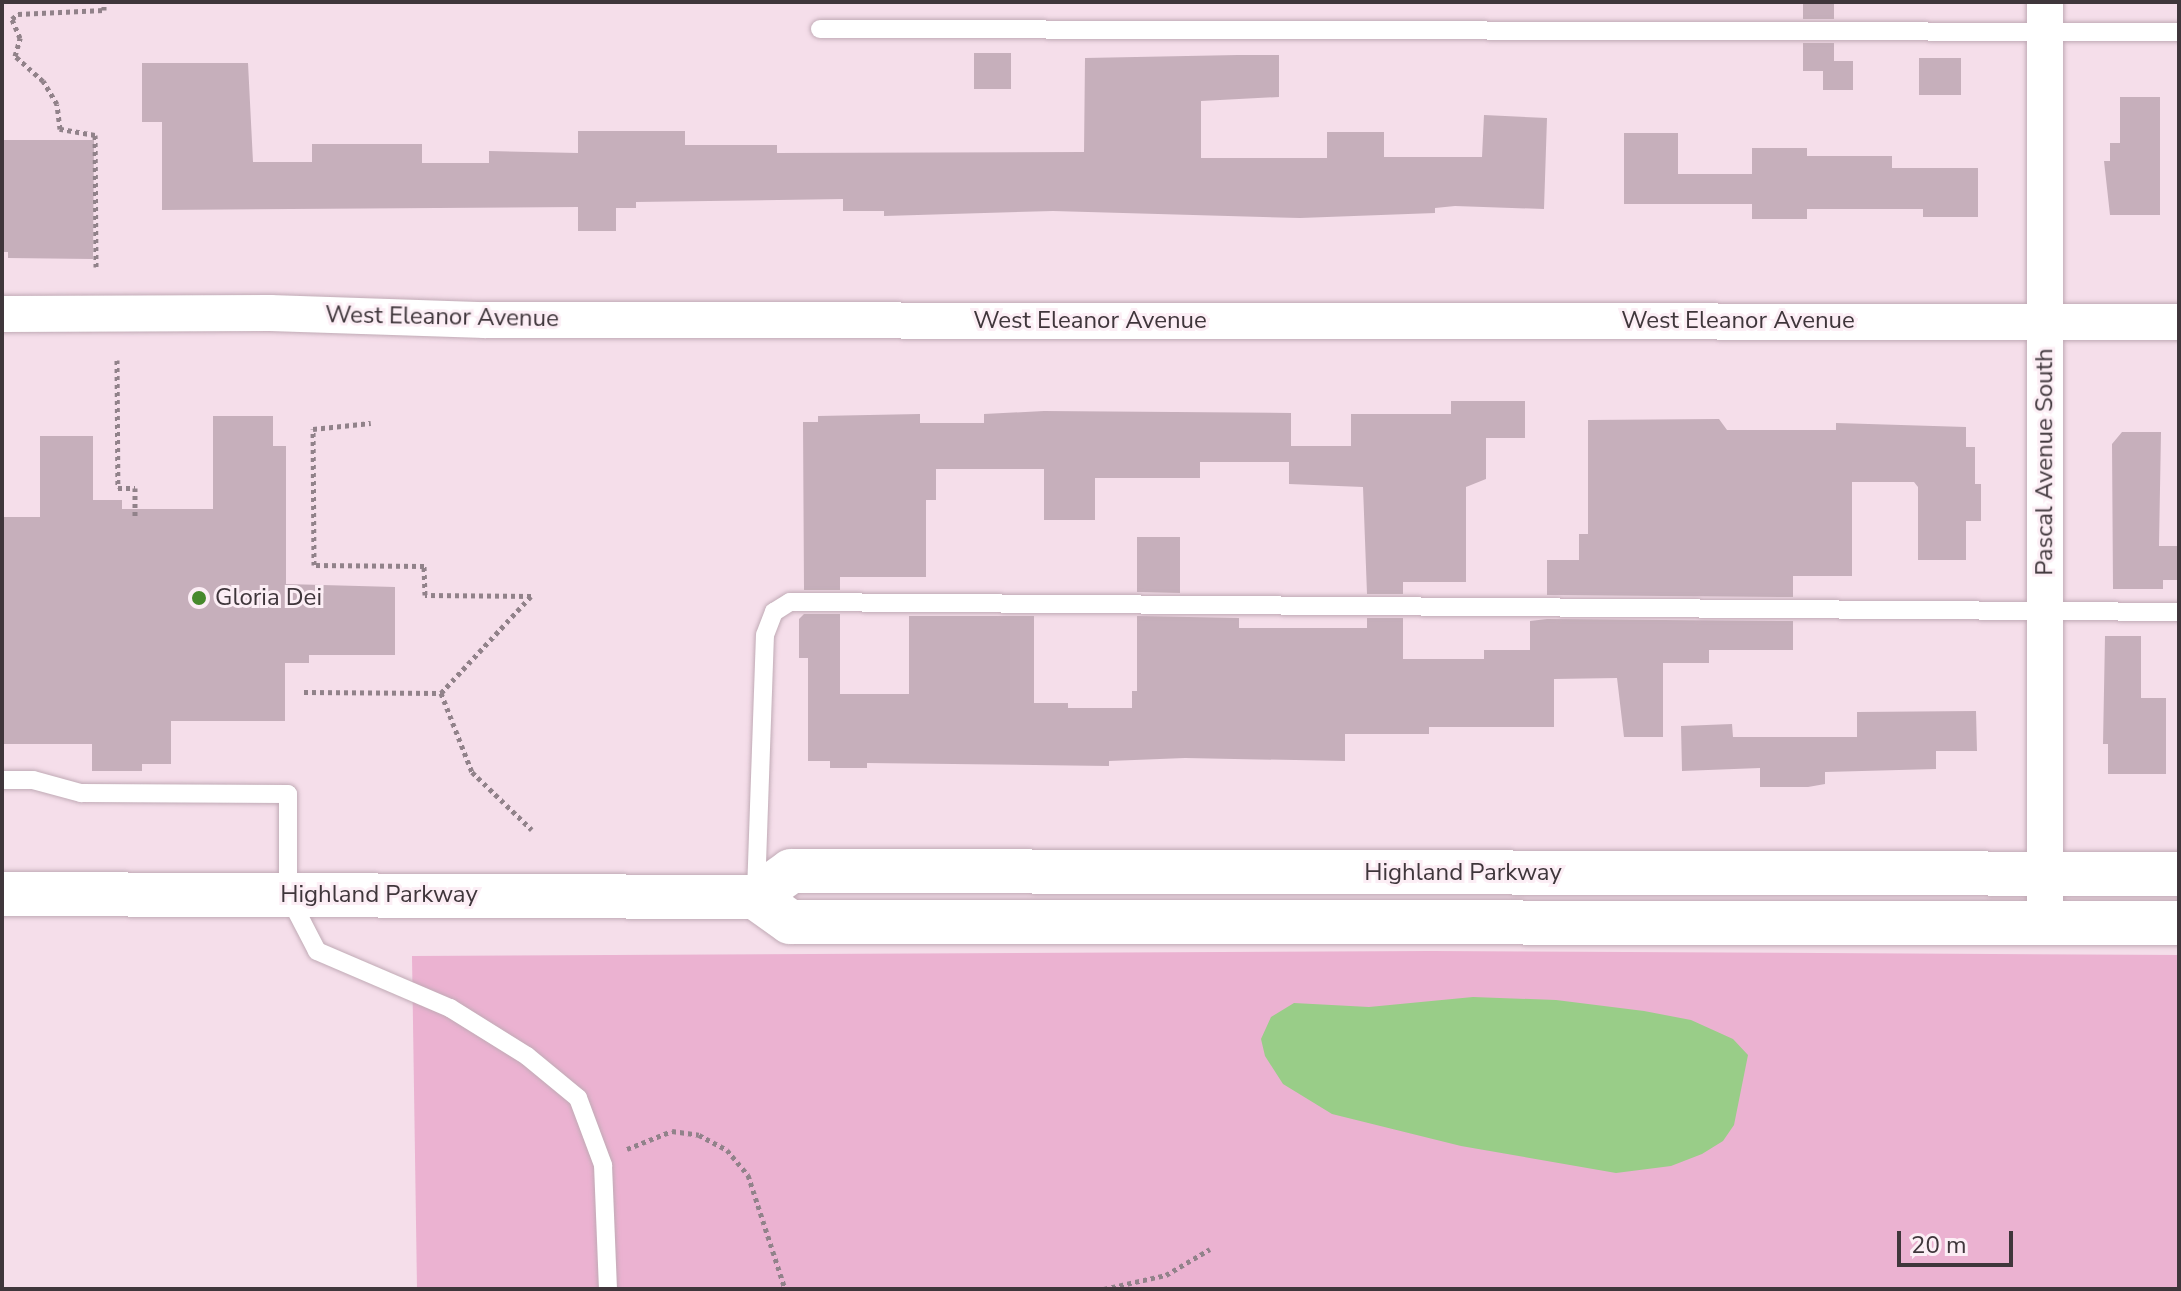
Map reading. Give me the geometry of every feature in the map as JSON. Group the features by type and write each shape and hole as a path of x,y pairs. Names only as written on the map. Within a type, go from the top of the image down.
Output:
{"street":[{"name":"Pascal Avenue South","path":"2045,17 2045,922"},
{"name":"West Eleanor Avenue","path":"2,314 270,313 485,320 2179,322"},
{"name":"Highland Parkway","path":"755,897 791,871 2179,874"},
{"name":"Highland Parkway","path":"2,894 755,897 790,922 2179,923"}],"lane":[{"path":"820,29 2045,17 2179,32"},
{"path":"755,897 765,635 774,612 790,602 2179,612"},
{"path":"2,780 33,780 81,793 288,794 288,895 317,951 450,1008 527,1056 578,1098 603,1165 608,1289"}],"path":[{"path":"96,267 95,135 60,129 57,104 43,81 15,56 20,38 12,19 18,14 104,10 104,2"},
{"path":"117,360 118,488 135,488 135,519"},
{"path":"304,692 441,693 531,596 425,595 424,566 314,565 313,429 371,423"},
{"path":"441,693 472,772 532,830"},
{"path":"603,1165 635,1144 672,1131 699,1135 727,1150 748,1175 785,1289"},
{"path":"1104,1289 1166,1275 1210,1249"}],"shaded area":[{"path":"1431,951 2179,955 2179,1289 417,1289 412,956"},
{"path":"1473,997 1556,1000 1644,1011 1691,1020 1733,1039 1748,1055 1734,1125 1723,1141 1702,1154 1671,1166 1616,1173 1461,1146 1332,1114 1283,1084 1265,1056 1261,1039 1271,1017 1294,1003 1369,1007"}],"building":[{"path":"1803,2 1834,2 1834,19 1803,19"},
{"path":"1803,43 1834,43 1834,61 1853,61 1853,90 1823,90 1823,71 1803,71"},
{"path":"974,53 1011,53 1011,89 974,89"},
{"path":"1279,55 1279,97 1201,101 1201,158 1327,158 1327,132 1384,132 1384,157 1482,157 1484,115 1547,118 1544,209 1455,206 1435,208 1435,213 1300,218 1053,211 884,216 884,211 843,211 843,199 636,202 636,208 616,208 616,231 578,231 578,207 162,210 162,122 142,122 142,63 248,63 253,162 312,162 312,144 422,144 422,163 489,163 489,151 578,153 578,131 685,131 685,145 777,145 777,153 1084,152 1085,58"},
{"path":"1919,58 1961,58 1961,95 1919,95"},
{"path":"2120,97 2160,97 2160,215 2110,215 2104,161 2110,161 2110,143 2120,143"},
{"path":"1624,133 1678,133 1678,174 1752,174 1752,148 1807,148 1807,156 1892,156 1892,168 1978,168 1978,217 1923,217 1923,209 1807,209 1807,219 1752,219 1752,204 1624,204"},
{"path":"2,140 94,140 93,259 8,258 8,252 2,252"},
{"path":"1451,401 1525,401 1525,438 1486,438 1486,479 1466,487 1466,582 1403,582 1403,594 1367,594 1363,487 1289,484 1289,462 1200,462 1200,478 1095,478 1095,520 1044,520 1044,469 936,469 936,500 926,500 926,577 840,577 840,590 804,590 803,422 818,422 818,416 920,414 920,423 984,423 984,414 1044,411 1291,413 1291,446 1351,446 1351,414 1451,414"},
{"name":"Gloria Dei","path":"213,416 273,416 273,446 286,446 286,584 395,587 395,655 309,655 309,663 285,663 285,721 171,721 171,764 142,764 142,771 92,771 92,744 2,744 2,517 40,517 40,436 93,436 93,500 122,500 122,509 213,509"},
{"path":"1719,419 1727,430 1836,430 1836,423 1966,427 1966,447 1975,447 1975,484 1981,484 1981,521 1966,521 1966,560 1918,560 1918,487 1914,482 1852,482 1852,576 1793,576 1793,597 1547,595 1547,560 1579,560 1579,534 1588,534 1588,420"},
{"path":"2122,432 2161,432 2159,546 2179,546 2179,580 2163,580 2163,589 2113,589 2112,444"},
{"path":"1137,537 1180,537 1180,593 1137,592"},
{"path":"804,614 840,614 840,694 909,694 909,616 1034,616 1034,703 1068,703 1068,708 1132,708 1132,691 1137,691 1137,616 1239,618 1239,628 1367,628 1367,618 1403,618 1403,659 1484,659 1484,650 1530,650 1530,621 1547,619 1793,621 1793,650 1709,650 1709,663 1663,663 1663,737 1624,737 1617,678 1554,679 1554,727 1429,727 1429,734 1345,734 1345,761 1185,758 1109,761 1109,766 867,763 867,768 830,768 830,761 808,761 808,658 799,658 799,619"},
{"path":"2105,636 2141,636 2141,698 2166,698 2166,774 2108,774 2108,744 2103,744"},
{"path":"1976,711 1977,751 1936,751 1936,769 1825,772 1825,784 1808,787 1760,787 1760,768 1682,771 1681,726 1732,724 1733,737 1857,737 1857,712"}],"place":[{"name":"Gloria Dei","path":"199,598"}]}
